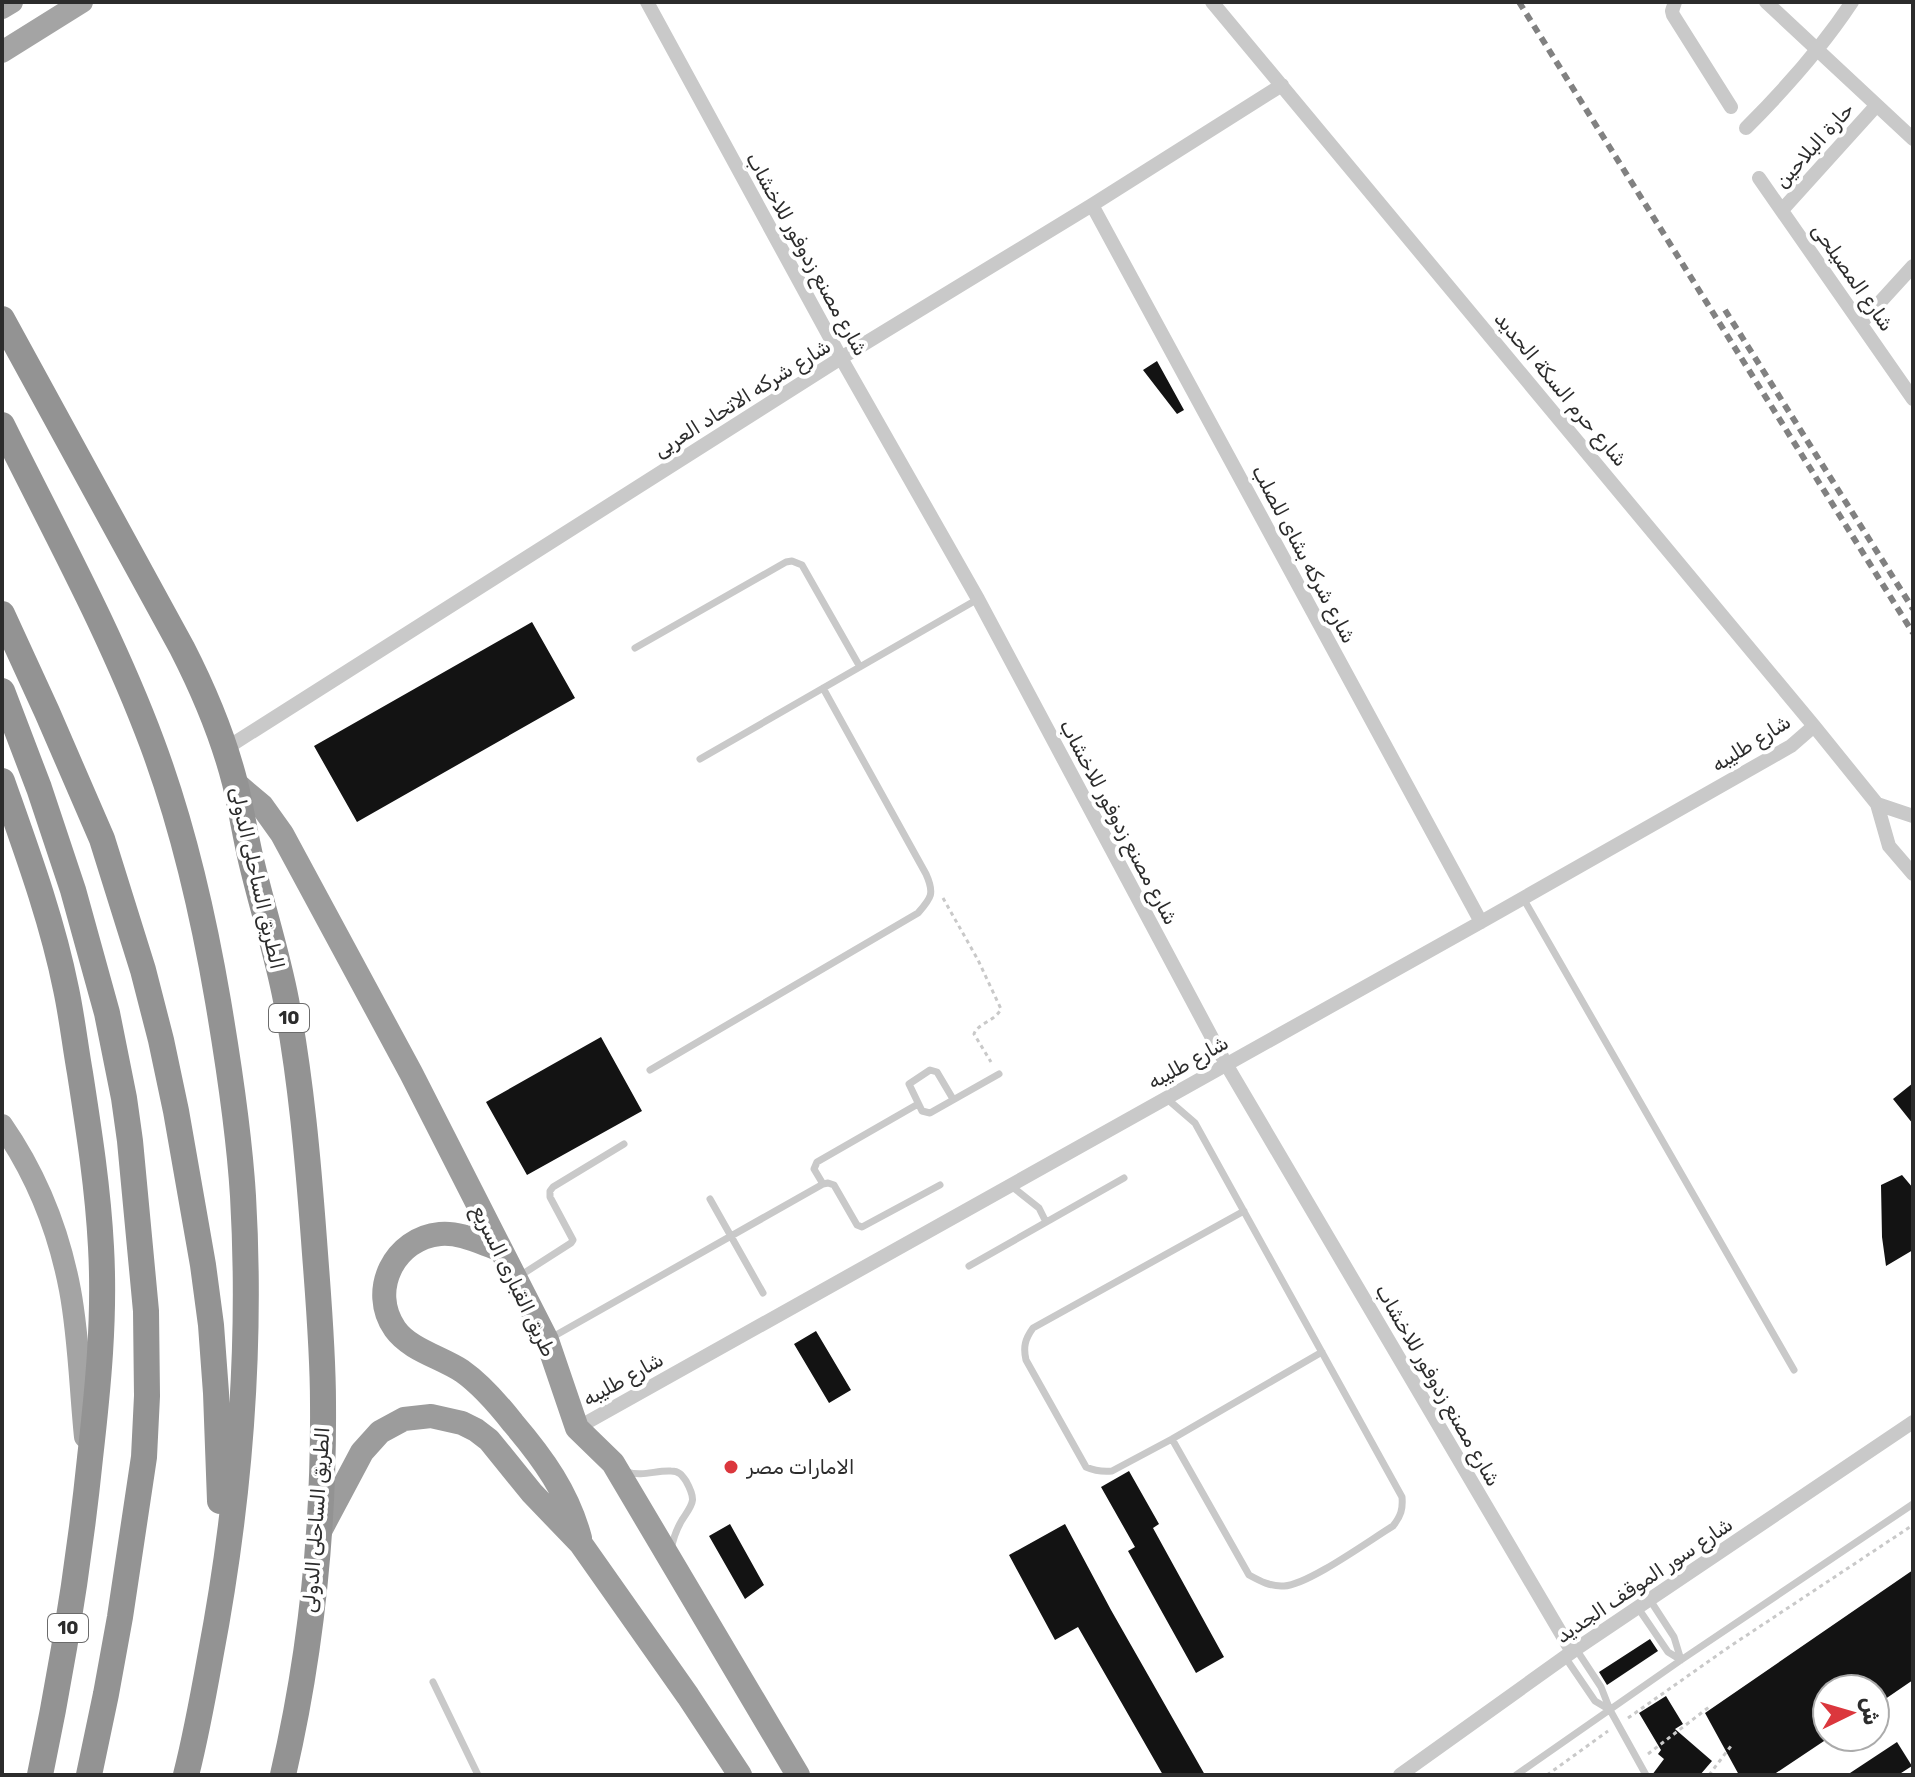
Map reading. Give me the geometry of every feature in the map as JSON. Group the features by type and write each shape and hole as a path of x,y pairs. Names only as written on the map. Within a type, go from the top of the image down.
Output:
{"highway":[{"name":"الطريق الساحلى الدولى","path":"2,319 206,697 235,783 286,999 306,1137 322,1340 323,1404 319,1533 306,1653 283,1775"},
{"path":"2,425 117,656 177,815 211,965 235,1117 243,1194 246,1272 242,1426 220,1605 186,1775"},
{"path":"2,614 102,839 143,970 161,1040 201,1252 211,1325 220,1480 220,1605"},
{"name":"10","path":"2,691 73,890 107,1013 130,1141 146,1311 144,1457 114,1648 89,1775"},
{"name":"10","path":"2,781 31,863 66,988 92,1153 101,1247 100,1370 88,1479 60,1677 40,1775"},
{"name":"طريق القبارى السريع","path":"235,783 262,806 282,834 411,1073 547,1340 577,1428 613,1463 798,1775"},
{"path":"499,1249 445,1233 426,1236 409,1245 395,1258 387,1275 384,1294 387,1313 396,1330 410,1344 456,1367 494,1399 534,1447 564,1494 575,1518 581,1544"},
{"path":"319,1533 362,1452 391,1424 431,1416 462,1423 476,1430 489,1440 518,1477 581,1544 740,1775"}],"main road":[{"path":"2,8 12,2"},
{"path":"2,52 82,2"},
{"path":"2,1125 39,1192 63,1256 75,1324 88,1479"}],"street":[{"name":"شارع مصنع زدوفور للاخشاب","path":"647,2 841,358 978,599 1226,1064 1571,1653"},
{"name":"شارع حرم السكة الحديد","path":"1212,2 1877,804 1889,846 1913,874"},
{"path":"1766,2 1913,139"},
{"path":"1746,128 1817,51 1852,2"},
{"path":"1674,3 1673,15 1731,107"},
{"name":"شارع شركه الاتحاد العربى","path":"225,749 841,358 1282,85"},
{"name":"حارة البلاحين","path":"1782,210 1876,106"},
{"name":"شارع المصيلحى","path":"1759,178 1913,399"},
{"name":"شارع شركه بشاى للصلب","path":"1092,205 1481,922"},
{"path":"1861,323 1912,269"},
{"name":"شارع طليبه","path":"577,1428 1481,922 1791,746 1814,726"},
{"path":"1877,804 1913,816"},
{"name":"شارع سور الموقف الجديد","path":"1400,1775 1571,1653 1913,1422"}],"lane":[{"path":"635,648 792,561 802,565 860,667"},
{"path":"700,759 978,599"},
{"path":"650,1070 918,913 930,899 932,887 823,688"},
{"path":"1523,898 1794,1370"},
{"path":"953,1099 937,1072 930,1070 909,1084 922,1111 930,1113 999,1074"},
{"path":"1166,1098 1195,1123 1402,1497 1400,1518 1393,1526 1301,1583 1283,1587 1265,1584 1249,1575 1172,1439"},
{"path":"823,1184 814,1169 817,1162 918,1104"},
{"path":"516,1278 573,1240 550,1197 553,1187 624,1144"},
{"path":"969,1266 1124,1178"},
{"path":"547,1340 823,1184 834,1185 857,1225 862,1227 940,1185"},
{"path":"1010,1185 1039,1208 1046,1222"},
{"path":"710,1199 763,1293"},
{"path":"1244,1211 1033,1328 1026,1337 1026,1360 1086,1467 1103,1472 1112,1471 1172,1439 1322,1352"},
{"path":"613,1463 635,1475 670,1471 682,1475 693,1502 674,1535 672,1564"},
{"path":"1516,1775 1913,1504"},
{"path":"1644,1604 1668,1652 1681,1660"},
{"path":"1644,1604 1674,1637 1681,1660"},
{"path":"1571,1653 1595,1701 1610,1710"},
{"path":"1571,1653 1601,1687 1610,1710 1646,1775"},
{"path":"433,1682 478,1775"}],"path":[{"path":"932,887 957,920 1001,1009 992,1021 977,1028 974,1034 999,1074"},
{"path":"1547,1775 1913,1525"},
{"path":"1639,1762 1709,1707"},
{"path":"1709,1775 1731,1746"}],"building":[{"path":"1157,361 1184,410 1177,414 1143,370"},
{"path":"532,622 575,698 357,822 314,746"},
{"path":"601,1037 642,1111 527,1175 486,1102"},
{"path":"1913,1083 1913,1124 1893,1099"},
{"path":"1902,1175 1913,1188 1913,1250 1886,1266 1881,1185"},
{"path":"816,1331 851,1390 829,1403 794,1344"},
{"path":"1129,1471 1159,1524 1153,1528 1224,1657 1196,1673 1128,1551 1135,1547 1101,1487"},
{"path":"730,1524 764,1585 745,1599 709,1536"},
{"path":"1065,1524 1205,1775 1163,1775 1078,1627 1055,1640 1009,1555"},
{"path":"1913,1570 1913,1680 1891,1695 1891,1673 1811,1673 1811,1750 1773,1775 1739,1775 1705,1713"},
{"path":"1650,1639 1658,1651 1607,1685 1599,1672"},
{"path":"1666,1696 1683,1724 1675,1729 1712,1761 1700,1775 1652,1775 1664,1759 1658,1754 1661,1750 1639,1713"},
{"path":"1897,1742 1912,1766 1898,1775 1847,1775 1880,1753 1891,1753 1891,1746"}],"railway":[{"path":"1519,2 1913,633"},
{"path":"1725,310 1913,609"}],"place":[{"name":"الامارات مصر","path":"731,1467"}]}
